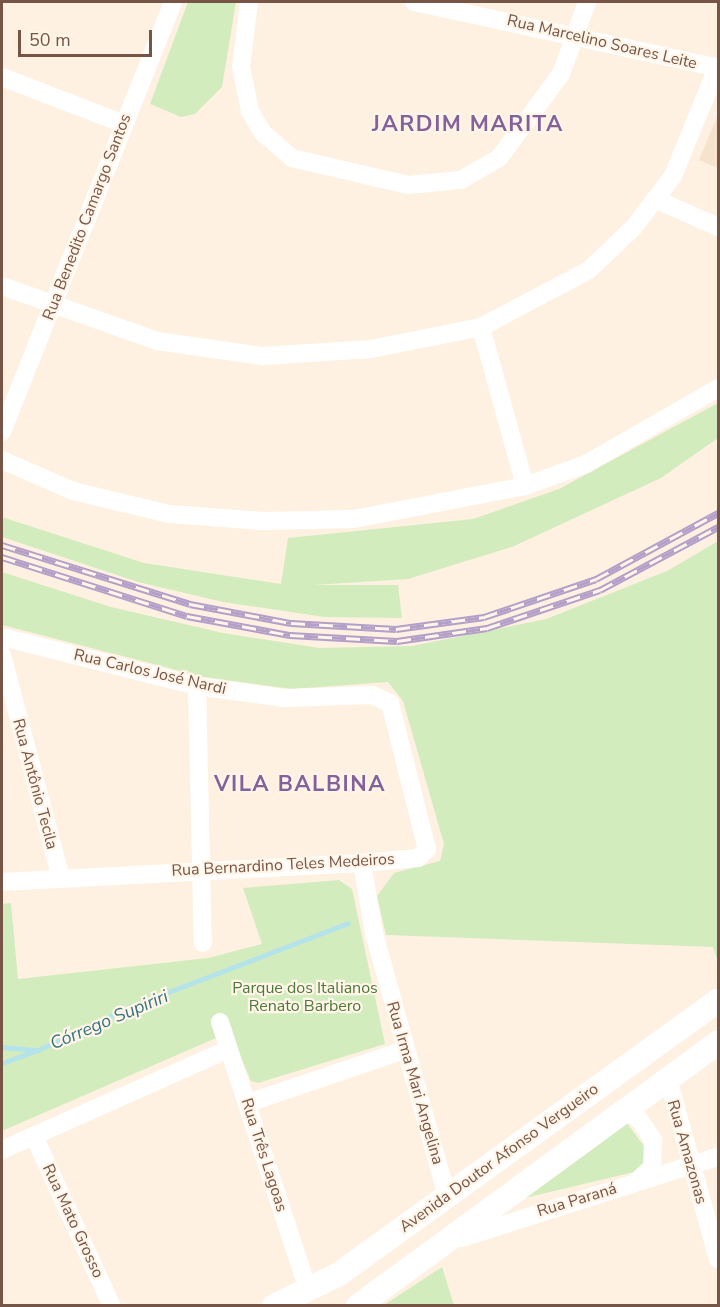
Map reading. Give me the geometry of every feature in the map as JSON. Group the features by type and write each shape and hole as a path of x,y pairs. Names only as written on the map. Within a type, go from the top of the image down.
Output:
{"main road":[{"name":"Avenida Doutor Afonso Vergueiro","path":"274,1305 339,1274 718,1001"},
{"path":"668,1079 681,1043 718,1017"},
{"path":"562,1112 591,1103 624,1109 718,1043"},
{"name":"Avenida Doutor Afonso Vergueiro","path":"358,1305 438,1249 624,1109"}],"street":[{"name":"Rua Benedito Camargo Santos","path":"2,432 173,2"},
{"path":"249,2 241,67 250,111 262,132 292,158 408,185 461,180 499,158 561,74 587,2"},
{"name":"Rua Marcelino Soares Leite","path":"414,2 575,34 718,68"},
{"path":"2,286 52,307 157,341 264,356 371,349 481,327 589,270 655,199 697,126 718,68"},
{"path":"2,77 124,124"},
{"path":"655,199 718,227"},
{"path":"481,327 525,486"},
{"path":"2,460 74,490 169,514 262,521 354,519 525,486 586,464 718,388"},
{"name":"Rua Carlos José Nardi","path":"2,637 197,686 285,698 372,695"},
{"name":"Rua Antônio Tecila","path":"2,655 61,878"},
{"path":"197,686 198,868 203,943"},
{"name":"Rua Bernardino Teles Medeiros","path":"2,882 198,868 362,863 418,858 427,849 390,703 372,695"},
{"name":"Rua Irma Mari Angelina","path":"362,863 374,933 447,1197"},
{"name":"Rua Três Lagoas","path":"220,1022 308,1289"},
{"path":"2,1150 229,1049"},
{"path":"248,1103 405,1050"},
{"name":"Rua Amazonas","path":"668,1079 718,1259"},
{"path":"624,1109 645,1126 655,1155 652,1167 633,1183"},
{"name":"Rua Mato Grosso","path":"34,1136 112,1305"},
{"name":"Rua Paraná","path":"438,1249 472,1232 718,1157"}],"shaded area":[{"path":"718,115 718,168 699,160"}],"green space":[{"path":"188,2 236,2 222,87 195,114 181,117 150,104"},
{"path":"718,403 718,438 661,478 512,547 408,579 314,585 398,585 402,618 324,617 223,602 138,582 2,537 2,517 144,563 281,584 288,538 473,519 559,489"},
{"path":"718,541 718,962 713,947 386,935 377,896 394,873 440,861 444,844 403,701 388,682 292,689 204,677 2,625 2,572 111,607 223,633 319,648 412,646 546,619 667,571"},
{"name":"Parque dos Italianos Renato Barbero","path":"339,880 352,889 385,1044 258,1083 251,1081 235,1044 216,1038 2,1131 2,904 11,903 18,979 208,958 262,944 243,888"},
{"path":"627,1123 646,1149 645,1162 634,1172 525,1198"},
{"path":"442,1267 454,1305 384,1305"}],"waterway":[{"name":"Córrego Supiriri","path":"2,1047 38,1050 132,1006 348,923"},
{"path":"2,1063 33,1052"}],"railway":[{"path":"2,545 190,604 291,623 396,629 484,617 596,579 718,513"},
{"path":"2,557 187,616 290,635 397,641 487,628 600,590 718,527"}],"district":[{"name":"JARDIM MARITA","path":"468,125"},
{"name":"VILA BALBINA","path":"300,785"}]}
